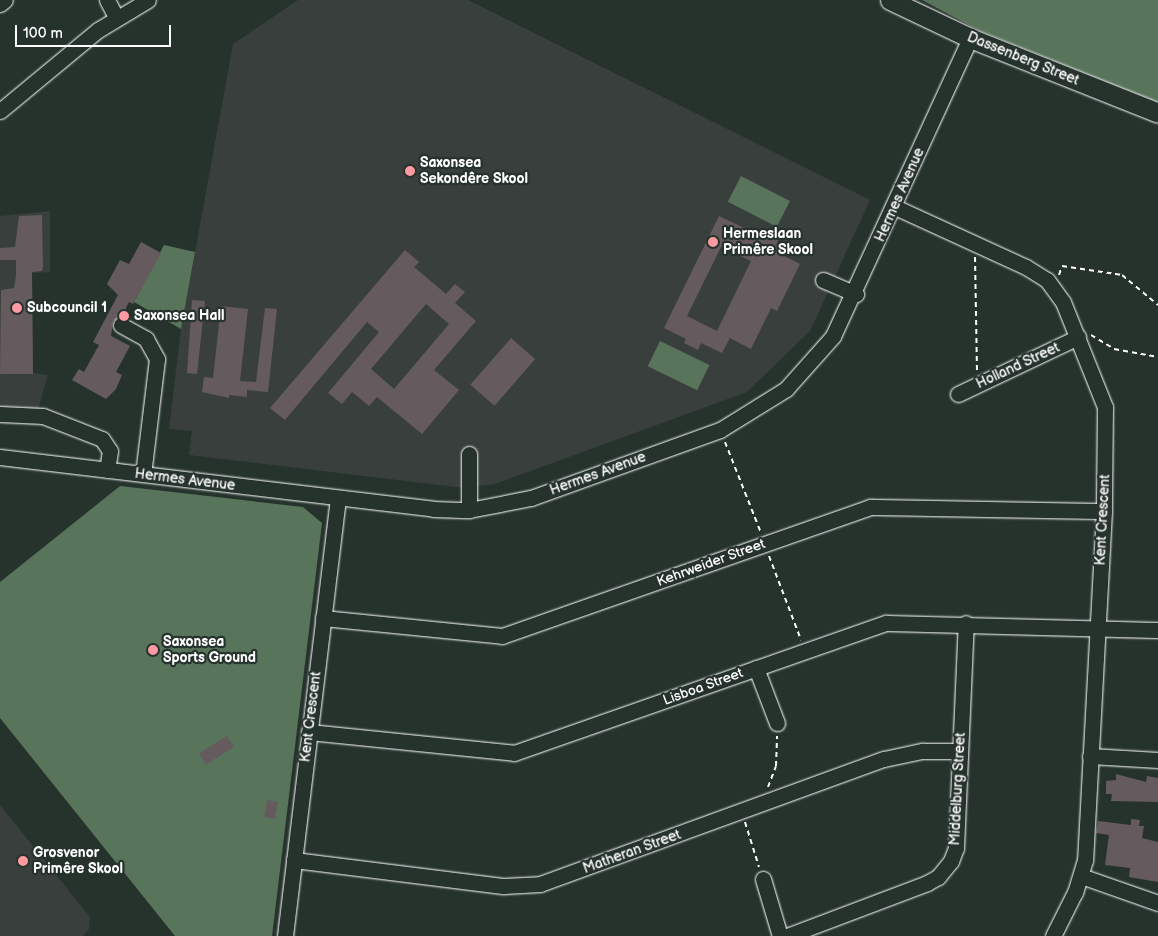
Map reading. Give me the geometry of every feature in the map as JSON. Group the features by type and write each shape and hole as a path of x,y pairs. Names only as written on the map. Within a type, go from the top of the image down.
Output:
{"main road":[{"name":"Dassenberg Street","path":"890,0 970,38 1158,112"}],"street":[{"path":"0,4 5,0"},
{"path":"107,0 116,17"},
{"path":"0,111 116,17 148,0"},
{"name":"Hermes Avenue","path":"0,457 338,498 469,510 530,498 742,419 786,389 812,364 838,329 856,294 970,38"},
{"name":"Kent Crescent","path":"895,207 1038,273 1055,289 1078,337 1105,407 1104,511 1082,876 1053,936"},
{"path":"823,280 856,294"},
{"path":"121,325 146,339 157,359 143,474"},
{"name":"Holland Street","path":"958,394 1078,337"},
{"path":"0,414 43,416 102,439 110,451 107,470"},
{"path":"469,454 469,510"},
{"name":"Kent Crescent","path":"285,936 338,498"},
{"name":"Kehrweider Street","path":"323,618 502,636 870,507 1104,511"},
{"name":"Lisboa Street","path":"309,732 514,753 886,623 1098,626 1158,630"},
{"name":"Middelburg Street","path":"787,936 927,883 946,870 956,848 966,623"},
{"path":"756,668 777,723"},
{"name":"Matheran Street","path":"294,860 504,886 533,885 884,759 923,751 959,750"},
{"path":"1090,756 1158,760"},
{"path":"1082,876 1158,903"},
{"path":"763,879 780,936"}],"path":[{"path":"978,385 974,258 979,245"},
{"path":"1055,289 1062,266 1122,275 1158,305"},
{"path":"1078,337 1094,334 1114,349 1158,357"}],"shaded area":[{"name":"Saxonsea Sekondêre Skool","path":"298,0 468,0 870,200 810,331 747,392 495,484 464,488 189,455 192,431 169,429 181,329 233,44"},
{"path":"50,211 50,272 32,273 33,373 48,375 34,423 0,421 0,216"},
{"name":"Grosvenor Primêre Skool","path":"0,805 90,917 89,929 83,936 0,936"}],"green space":[{"path":"922,0 1158,0 1158,102 978,30"},
{"path":"741,176 790,201 777,227 728,202"},
{"path":"164,245 195,252 181,329 134,302"},
{"path":"660,341 709,365 697,390 648,366"},
{"name":"Saxonsea Sports Ground","path":"120,486 303,507 322,523 272,936 175,936 0,718 0,582"}],"building":[{"path":"42,215 43,267 42,271 32,272 33,374 0,374 1,290 14,288 16,260 0,260 0,248 15,247 19,216"},
{"path":"719,216 763,237 767,230 780,236 777,242 789,247 784,256 800,264 777,311 771,308 751,349 730,338 722,353 701,343 698,350 684,343 686,339 664,328","holes":["721,247 751,261 717,331 687,316"]},
{"path":"141,242 161,253 133,304 129,302 122,316 113,321 111,336 130,346 116,372 122,375 116,389 106,399 72,380 79,369 84,372 99,345 93,342 118,295 107,284 120,260 129,264"},
{"path":"405,250 419,262 414,267 446,294 455,284 465,292 455,303 476,321 434,370 459,390 422,434 377,397 369,406 352,392 342,404 328,393 379,332 367,322 285,420 270,408","holes":["426,304 449,324 394,389 371,369"]},
{"path":"192,300 205,301 197,374 187,373"},
{"path":"221,306 248,309 240,381 256,382 265,308 277,309 268,392 247,390 247,397 229,395 229,398 202,392 204,377 213,378"},
{"path":"511,338 535,359 494,406 470,385"},
{"path":"227,736 234,747 206,765 199,753"},
{"path":"1116,774 1146,782 1147,776 1158,778 1158,802 1111,801 1112,794 1106,794 1106,781 1116,780"},
{"path":"267,800 278,802 275,819 264,817"},
{"path":"1131,819 1140,820 1139,826 1144,826 1142,838 1158,842 1158,882 1129,877 1130,868 1105,865 1109,835 1096,833 1098,821 1131,825"}],"place":[{"name":"Saxonsea Sekondêre Skool","path":"410,171"},
{"name":"Hermeslaan Primêre Skool","path":"713,242"},
{"name":"Subcouncil 1","path":"17,308"},
{"name":"Saxonsea Hall","path":"124,316"},
{"name":"Saxonsea Sports Ground","path":"153,650"},
{"name":"Grosvenor Primêre Skool","path":"23,861"}]}
